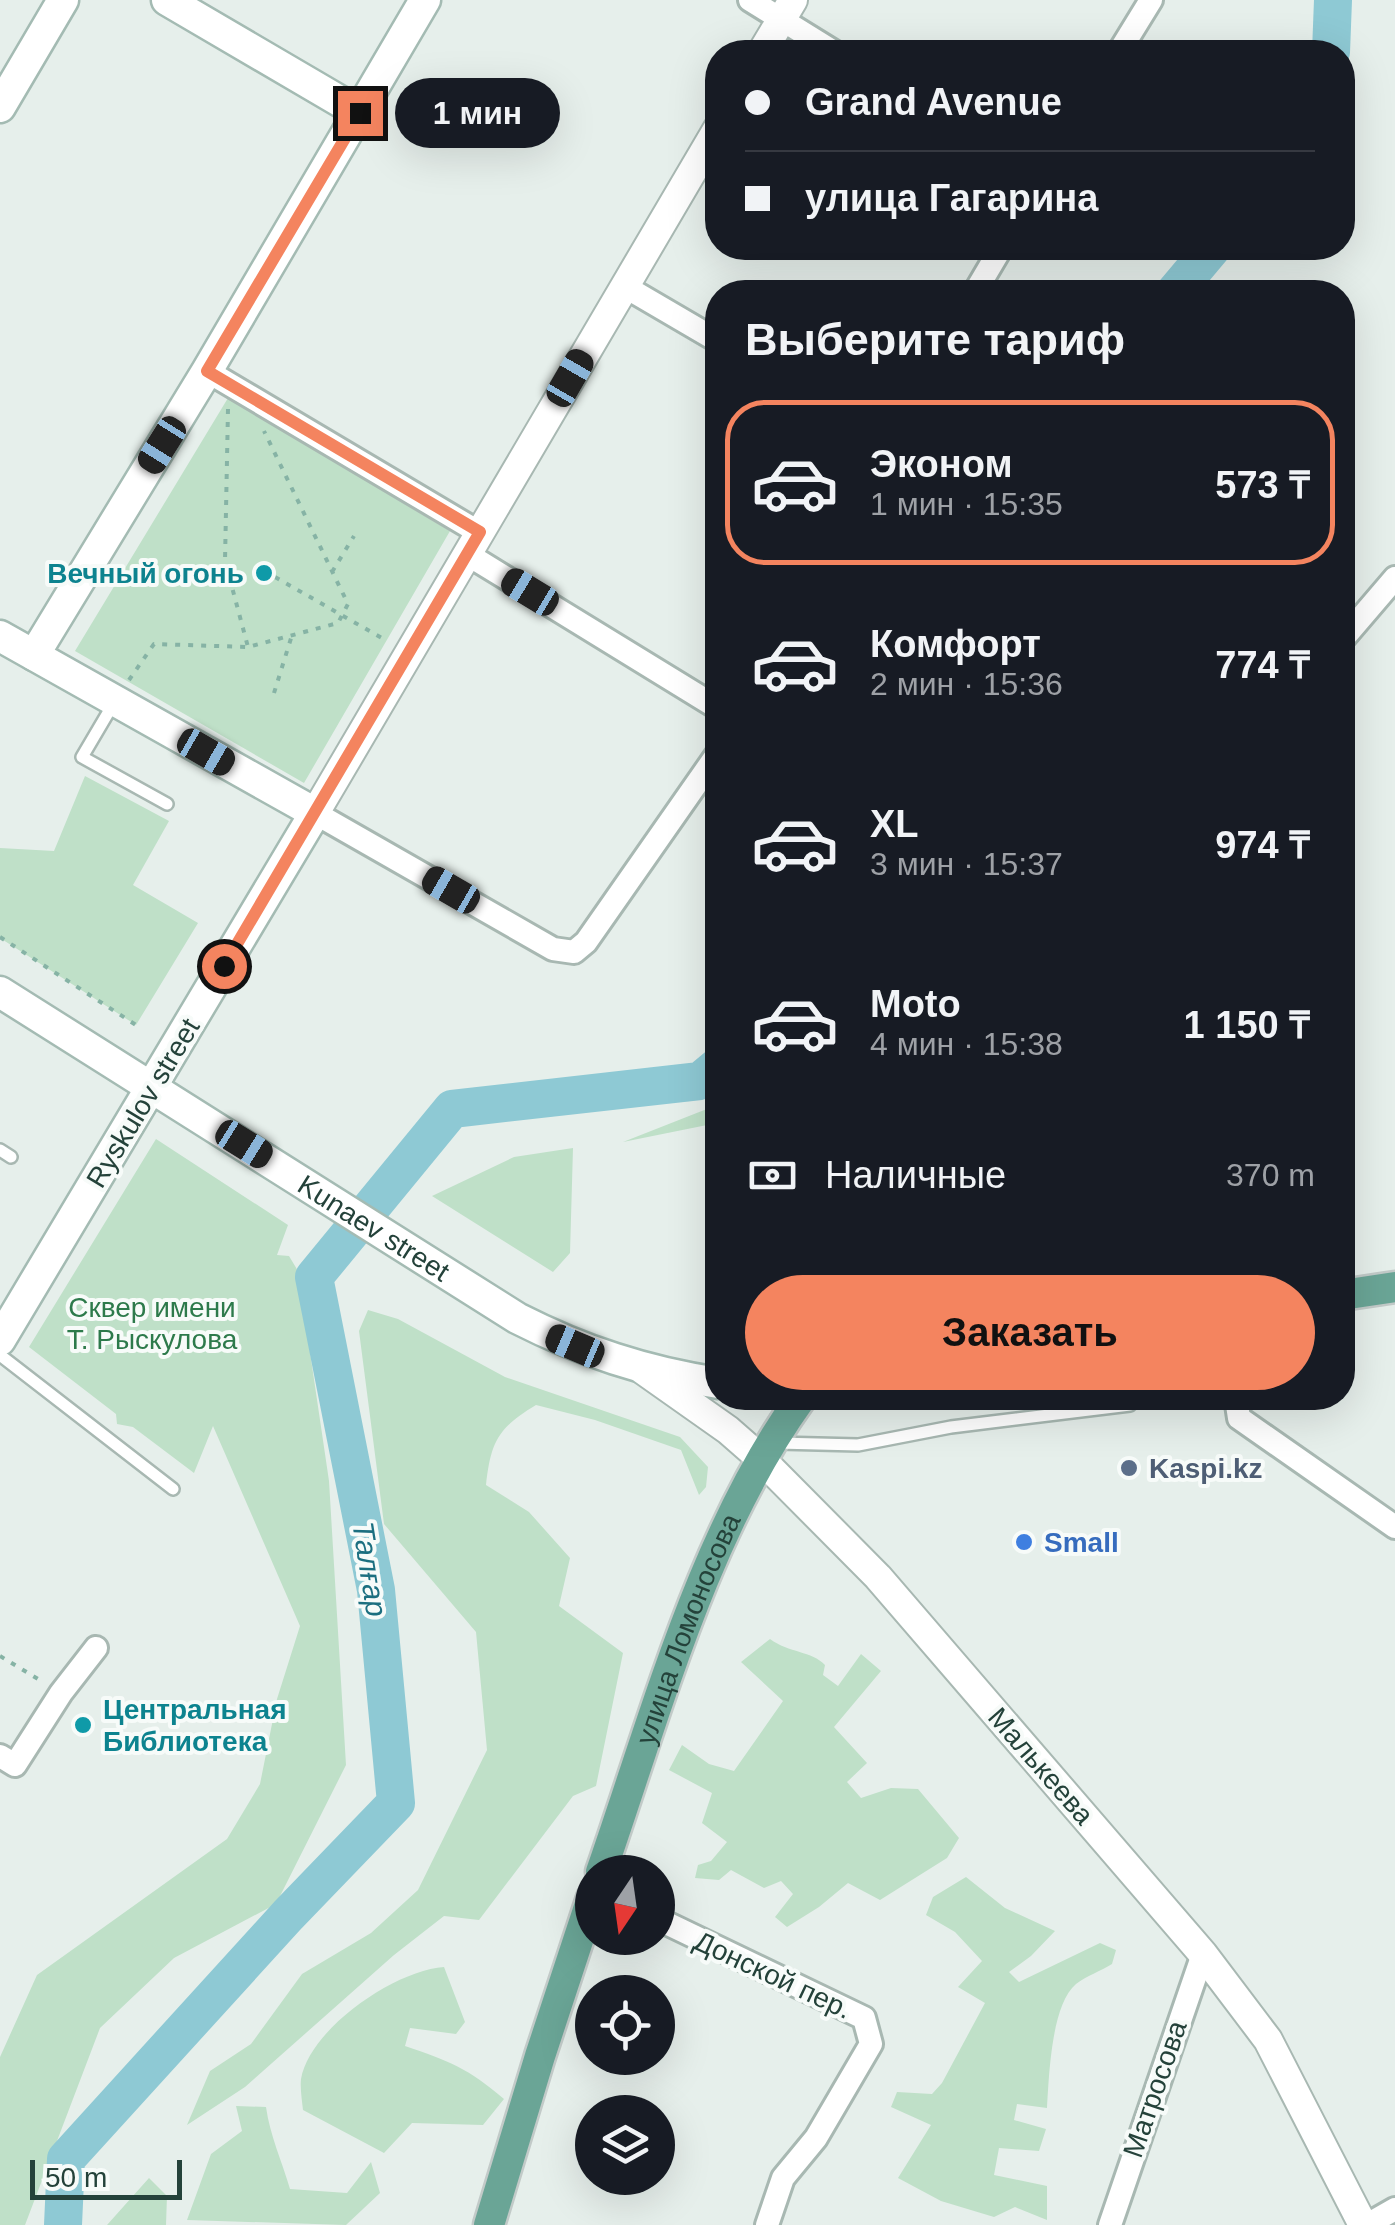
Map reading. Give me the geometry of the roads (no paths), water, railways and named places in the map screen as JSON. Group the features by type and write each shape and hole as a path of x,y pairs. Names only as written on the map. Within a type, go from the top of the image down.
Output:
{"main road":[{"path":"0,107 63,0"},
{"path":"167,0 360,113"},
{"path":"34,655 218,378 266,269 426,0"},
{"path":"0,636 315,813"},
{"name":"Ryskulov street","path":"0,1340 315,813"},
{"name":"Kunaev street","path":"0,992 433,1266 554,1337 644,1370 705,1381"},
{"path":"1355,1294 1395,1287"},
{"name":"улица Ломоносова","path":"607,1855 688,1624 736,1504 764,1451 793,1410"},
{"path":"490,2225 575,1950"}],"street":[{"path":"750,0 787,10 821,40"},
{"path":"1127,40 1152,0"},
{"path":"769,40 787,10"},
{"path":"705,150 315,813 554,949 574,952 586,942 705,772"},
{"path":"624,286 705,333"},
{"path":"218,378 705,699"},
{"path":"1355,625 1395,578"},
{"name":"Малькеева","path":"644,1370 764,1451 878,1577 1202,1954 1268,2040 1365,2225"},
{"path":"1238,1410 1239,1418 1395,1527"},
{"path":"0,1756 15,1765 96,1648"},
{"name":"Донской пер.","path":"675,1927 864,2018 871,2044 816,2138 783,2178 766,2225"},
{"name":"Матросова","path":"1110,2225 1202,1954"},
{"path":"1365,2225 1395,2210"}],"lane":[{"path":"115,700 82,757 167,804"},
{"path":"0,1355 173,1489"},
{"path":"764,1451 858,1445 952,1426 1081,1410"}],"waterway":[{"name":"Талғар","path":"1331,40 1333,0"},
{"name":"Талғар","path":"1185,280 1202,260"},
{"name":"Талғар","path":"63,2225 66,2159 288,1915 396,1803 376,1590 314,1277 452,1109 700,1081 705,1077"}],"place":[{"name":"Вечный огонь","path":"264,573"},
{"name":"Kaspi.kz","path":"1129,1468"},
{"name":"Small","path":"1024,1542"},
{"name":"Центральная Библиотека","path":"83,1725"}],"park label":[{"name":"Сквер имени Т. Рыскулова","path":"152,1323"}]}
